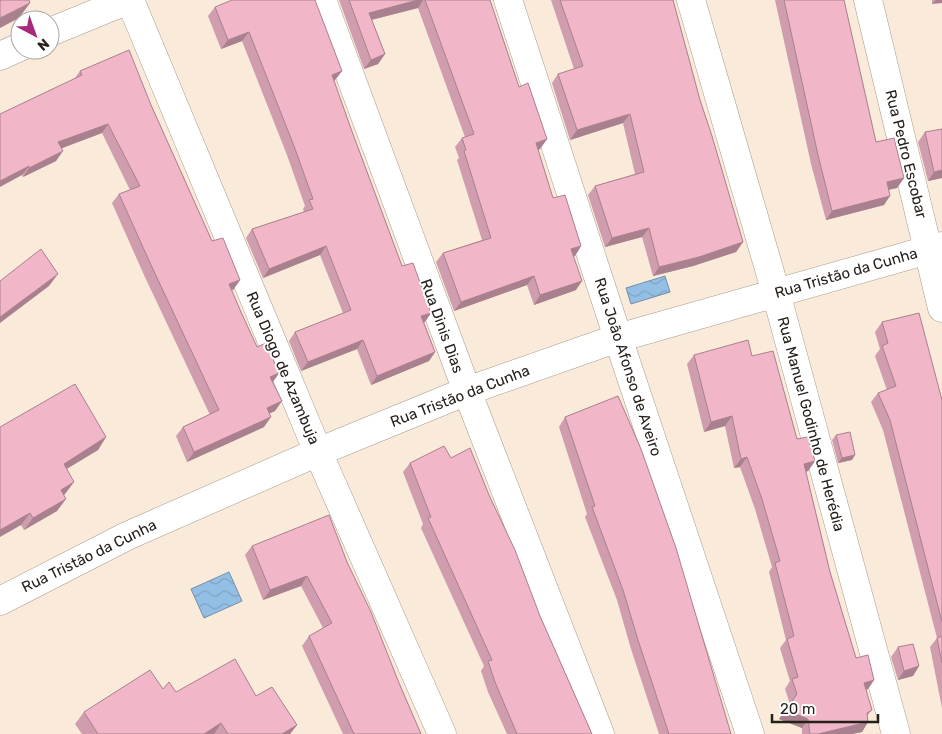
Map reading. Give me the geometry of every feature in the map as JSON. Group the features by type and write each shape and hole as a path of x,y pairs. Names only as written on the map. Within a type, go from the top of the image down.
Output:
{"street":[{"path":"60,28 129,0"},
{"name":"Rua Diogo de Azambuja","path":"129,0 318,452 442,734"},
{"name":"Rua Dinis Dias","path":"322,0 467,391 600,734"},
{"name":"Rua João Afonso de Aveiro","path":"508,0 750,734"},
{"name":"Rua Manuel Godinho de Herédia","path":"692,0 776,293 896,734"},
{"name":"Rua Pedro Escobar","path":"868,0 935,248 942,308"},
{"name":"Rua Tristão da Cunha","path":"0,601 127,536 318,452 467,391 618,338 935,248"}],"water":[{"path":"665,276 670,292 631,304 626,288"},
{"path":"229,572 242,601 204,618 191,589"}],"building":[{"path":"0,0 29,0 30,3 16,10 10,10 10,13 0,18"},
{"path":"232,0 315,0 342,71 332,75 350,126 402,266 413,263 431,313 421,316 435,352 377,376 363,340 308,362 295,332 351,310 326,246 269,269 252,229 313,209 309,200 313,199 249,32 228,40 215,7"},
{"path":"349,0 418,0 369,13 385,54 371,60"},
{"path":"425,0 490,0 519,87 528,83 547,139 536,143 553,198 565,195 581,246 571,249 582,281 540,295 534,276 461,302 443,253 491,238 464,151 466,150 462,138 474,134"},
{"path":"560,0 673,0 700,100 743,242 699,257 659,267 649,228 612,238 595,186 644,172 630,114 577,130 558,74 583,66"},
{"path":"784,0 844,0 876,142 894,138 904,178 887,182 890,196 832,211"},
{"path":"129,50 151,105 212,241 223,238 240,280 229,284 257,347 266,343 279,373 270,377 282,401 267,408 271,417 194,452 183,427 219,410 119,194 140,186 108,124 58,142 63,151 0,181 0,114 82,75 80,71"},
{"path":"942,129 942,170 934,172 925,132"},
{"path":"41,249 58,274 0,317 0,281"},
{"path":"919,313 942,400 942,622 890,420 878,393 896,386 882,346 888,343 882,322"},
{"path":"748,340 752,356 773,351 797,439 808,437 815,461 804,464 830,572 856,658 868,655 874,680 864,683 872,710 867,713 868,722 818,734 810,734 808,719 786,710 797,694 792,679 798,677 787,639 794,636 775,563 780,561 762,499 747,457 741,459 732,416 711,422 694,355"},
{"path":"75,384 106,437 64,464 74,482 61,490 66,499 33,518 30,513 0,530 0,427"},
{"path":"618,396 641,449 676,548 731,734 669,734 623,590 592,507 595,506 565,417"},
{"path":"850,432 855,455 842,458 836,435"},
{"path":"444,446 451,458 470,448 489,495 515,550 540,616 592,734 517,734 495,682 488,661 492,660 428,518 431,517 410,463"},
{"path":"329,515 347,562 371,612 421,734 354,734 309,636 332,623 307,576 270,590 252,546"},
{"path":"942,636 942,663 937,638"},
{"path":"913,644 919,666 904,671 898,647"},
{"path":"235,659 256,696 272,687 297,725 282,734 228,734 221,723 204,734 98,734 84,712 150,670 163,689 169,682 176,692"}]}
